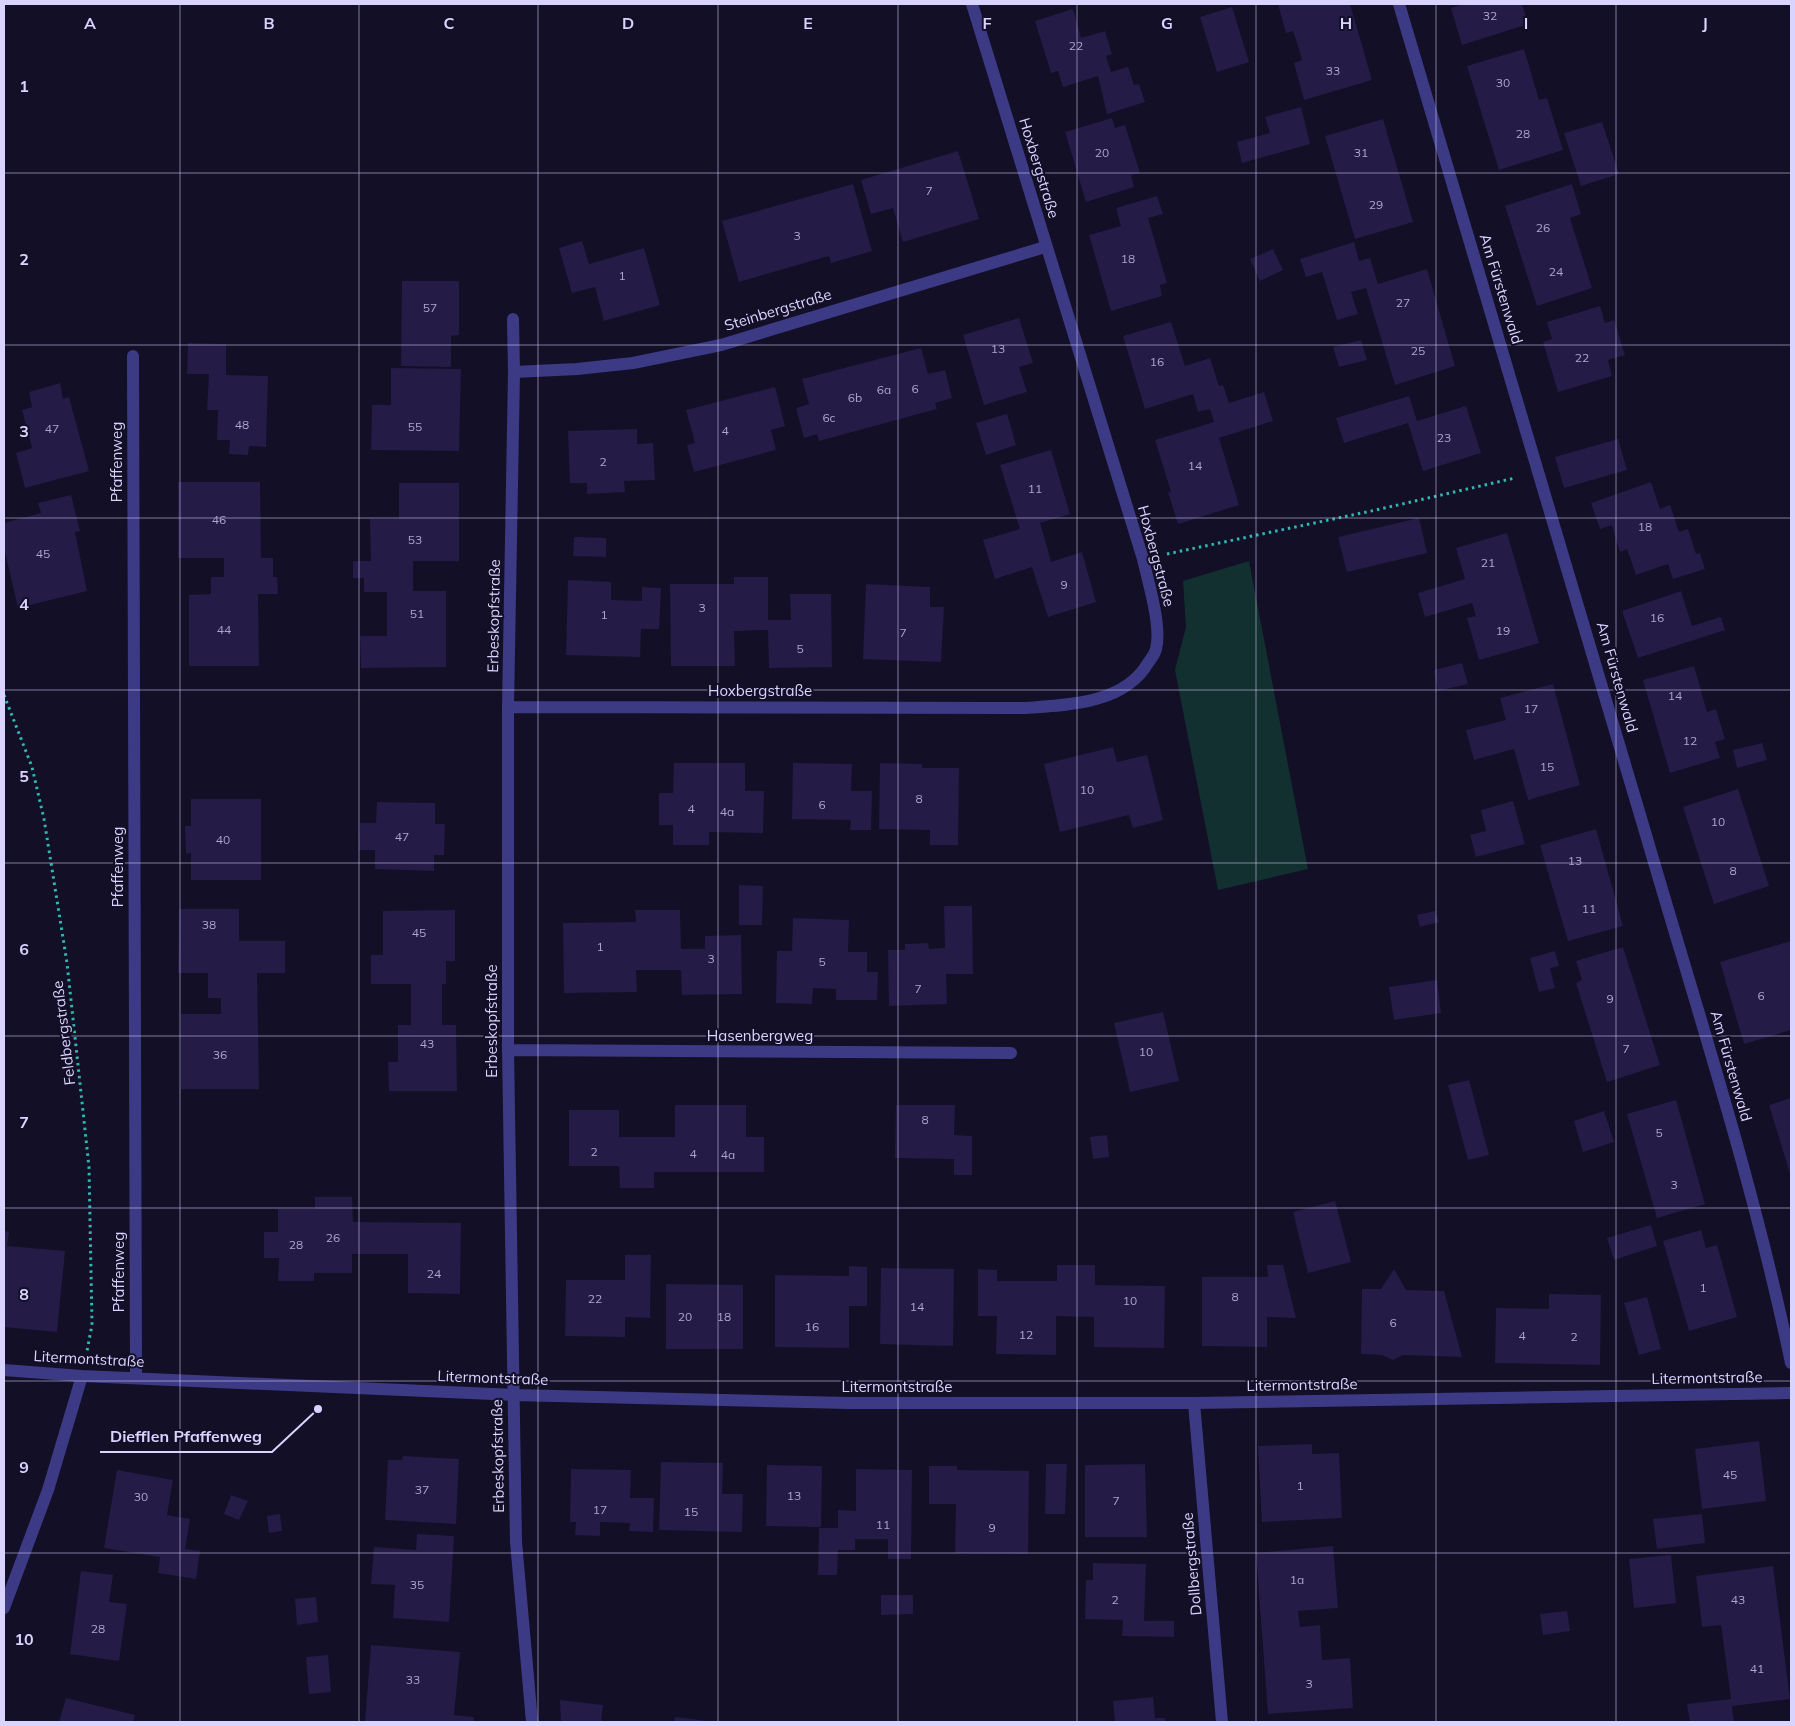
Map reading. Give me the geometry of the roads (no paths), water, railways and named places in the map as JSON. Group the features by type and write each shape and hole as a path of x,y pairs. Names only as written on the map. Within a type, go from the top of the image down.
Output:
{"street":[{"name":"Hoxbergstraße","path":"508,707 1025,708 1076,705 1119,691 1141,676 1156,649 1156,616 1143,559 972,4"},
{"name":"Am Fürstenwald","path":"1399,4 1540,473 1747,1177 1791,1363"},
{"name":"Steinbergstraße","path":"514,372 577,369 633,363 720,345 1046,246"},
{"name":"Erbeskopfstraße","path":"513,319 514,372 508,707 508,1050 516,1542 532,1722"},
{"name":"Pfaffenweg","path":"133,356 136,1378"},
{"name":"Hasenbergweg","path":"508,1050 1011,1053"},
{"name":"Litermontstraße","path":"4,1370 82,1376 513,1395 850,1403 1194,1403 1791,1392"},
{"path":"4,1608 48,1490 82,1376"},
{"name":"Dollbergstraße","path":"1194,1403 1222,1722"}],"place":[{"name":"Diefflen Pfaffenweg","path":"318,1409"}]}
